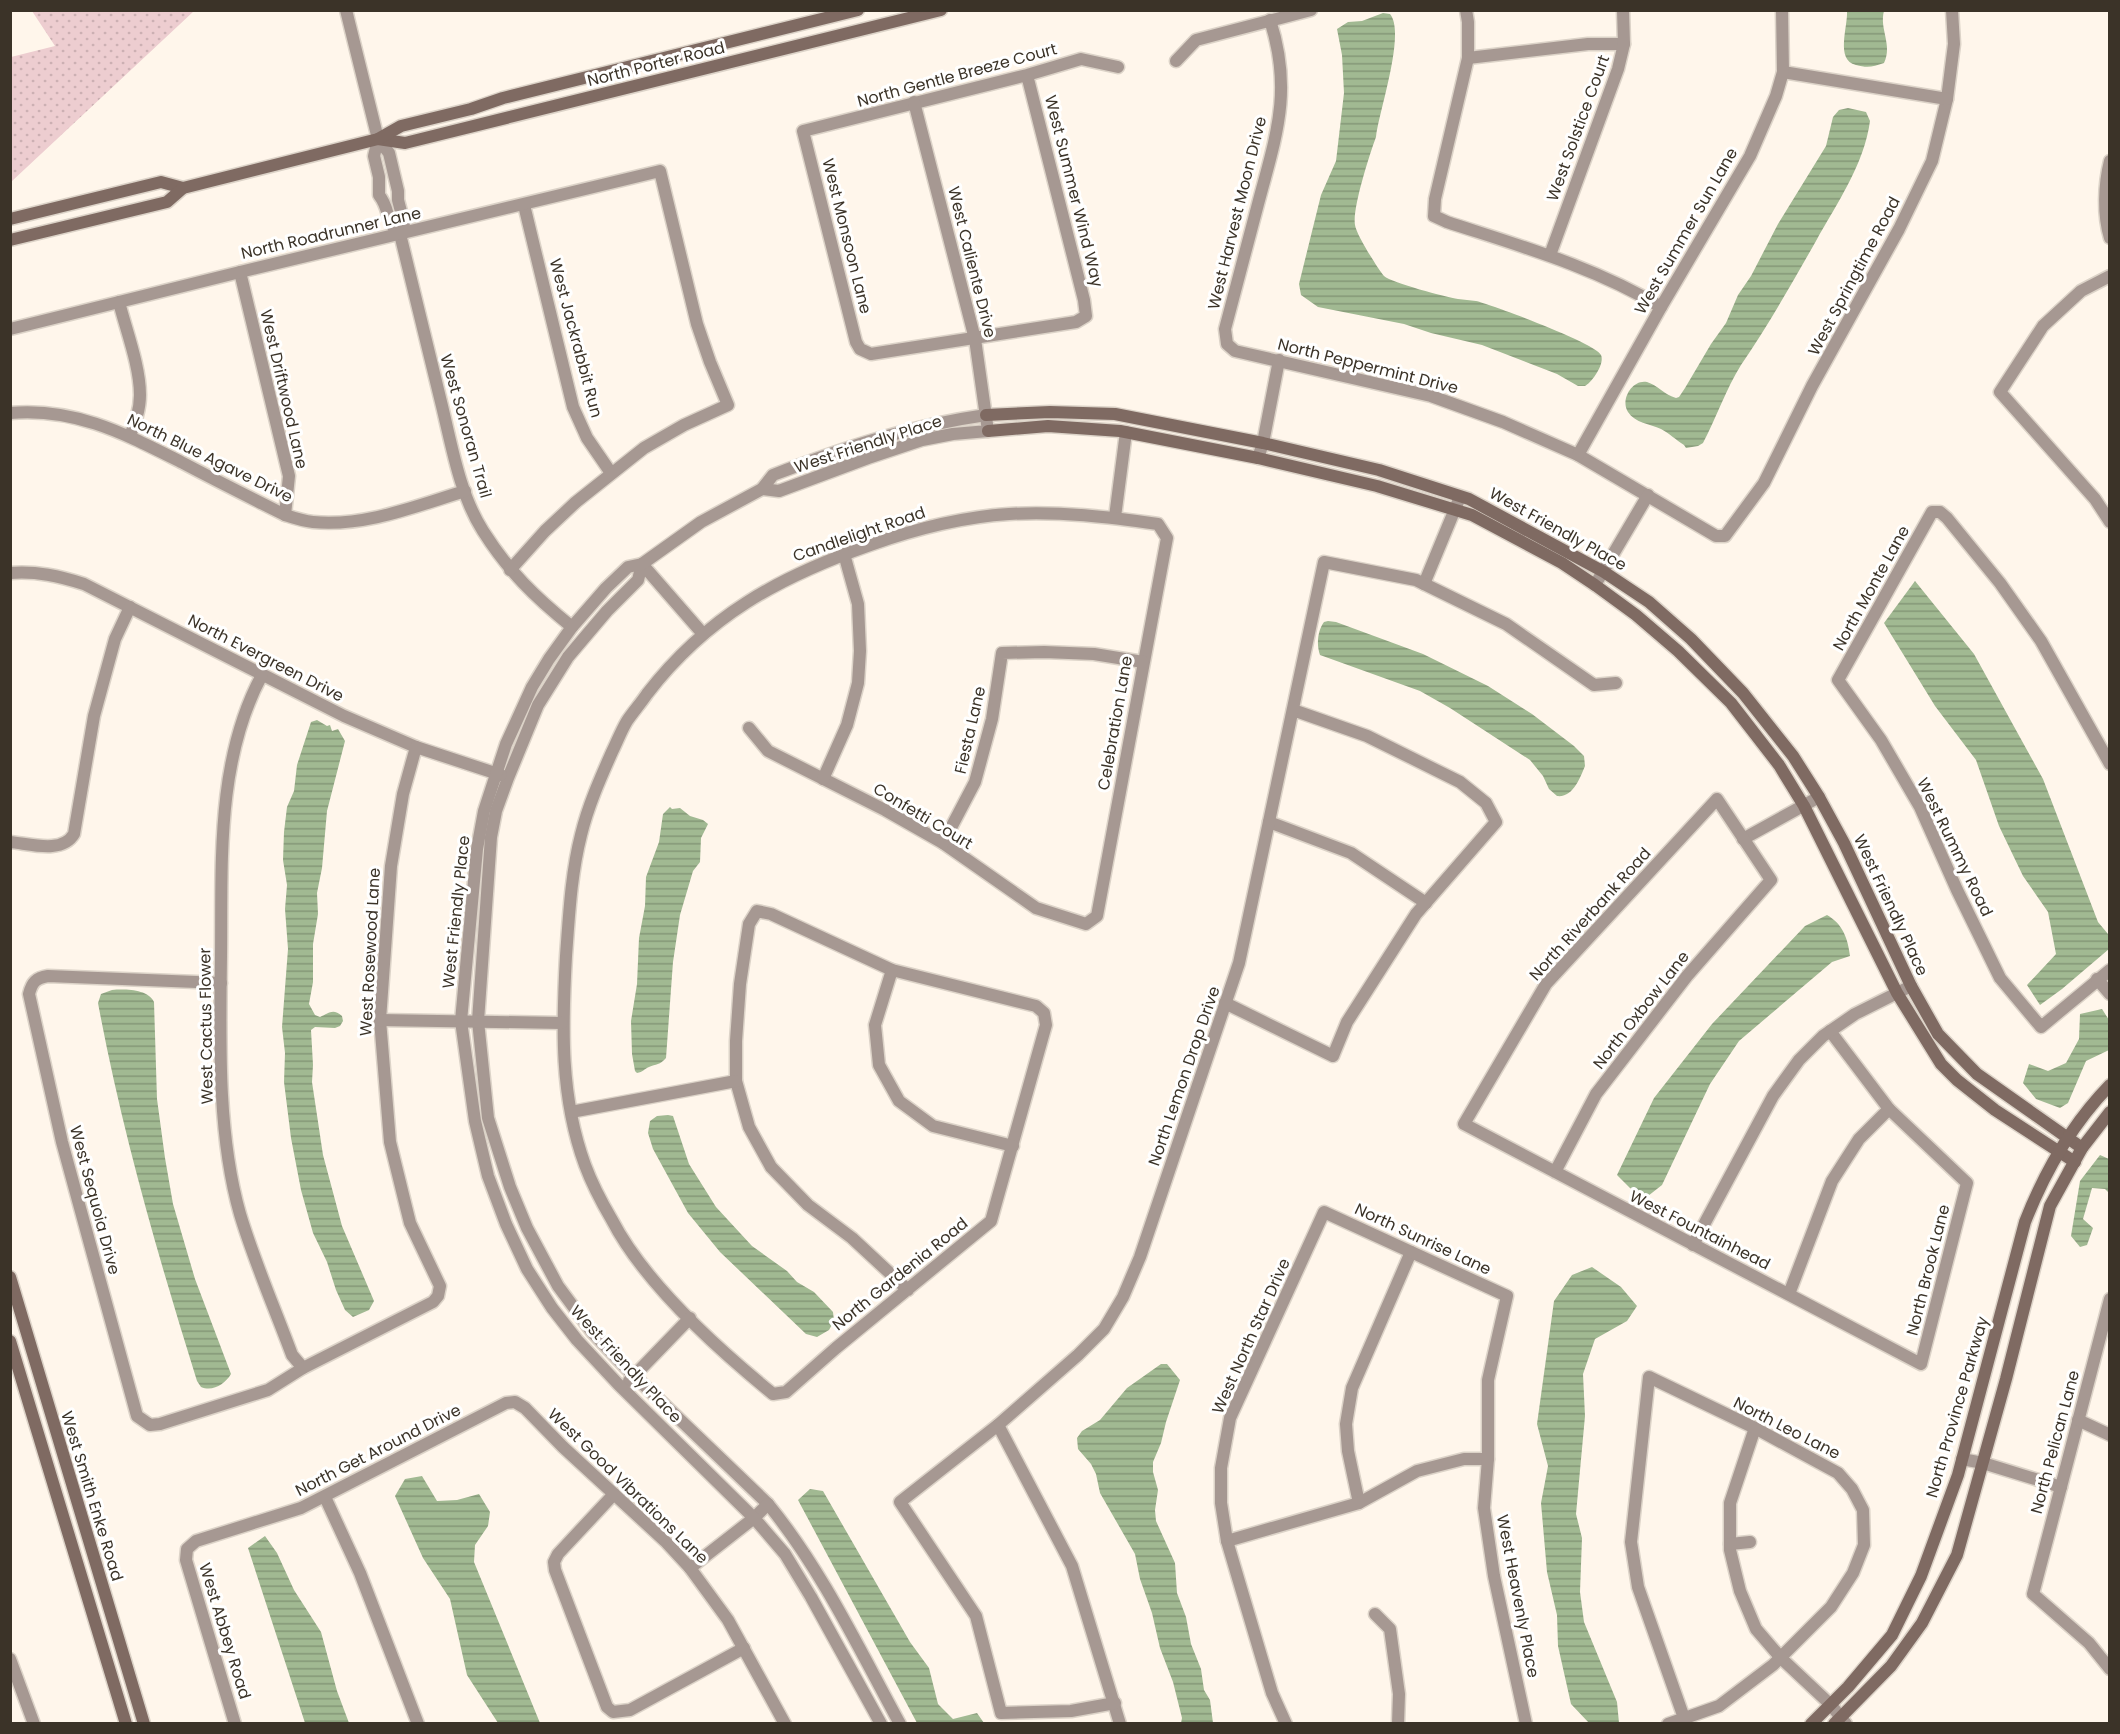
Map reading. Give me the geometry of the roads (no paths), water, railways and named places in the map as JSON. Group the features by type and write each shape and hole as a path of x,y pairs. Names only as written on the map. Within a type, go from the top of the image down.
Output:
{"street":[{"path":"346,10 378,139"},
{"name":"North Porter Road","path":"10,240 167,202 183,188 378,139 401,126 858,10"},
{"name":"North Porter Road","path":"378,139 405,143 941,10"},
{"path":"1176,61 1196,40 1311,10"},
{"path":"1466,10 1468,58 1435,199 1434,216 1550,255 1661,307"},
{"name":"West Solstice Court","path":"1550,255 1618,69 1624,44 1623,10"},
{"name":"West Summer Sun Lane","path":"1578,455 1661,307 1750,156 1776,96 1783,72 1782,10"},
{"name":"West Springtime Road","path":"1725,536 1764,483 1812,386 1899,229 1932,161 1947,99 1954,44 1952,10"},
{"name":"West Harvest Moon Drive","path":"1227,344 1225,329 1279,122 1282,84 1278,46 1270,20"},
{"path":"1468,58 1588,44 1624,44"},
{"name":"North Gentle Breeze Court","path":"803,131 1027,75 1081,59 1118,68"},
{"path":"1783,72 1947,99"},
{"name":"West Summer Wind Way","path":"975,339 1076,322 1086,316 1084,300 1027,75"},
{"name":"West Caliente Drive","path":"914,102 975,339 988,431"},
{"name":"West Monsoon Lane","path":"803,131 853,331 860,349 871,354 975,339"},
{"name":"West Sonoran Trail","path":"378,139 374,156 379,177 379,195 385,202 391,226 400,234"},
{"name":"West Sonoran Trail","path":"378,139 389,153 404,223 400,234 449,436 465,491 482,530 510,570 535,597 572,627"},
{"path":"2109,161 2106,177 2109,238"},
{"name":"North Roadrunner Lane","path":"10,329 660,171 697,324 728,405 684,425 644,448 611,473"},
{"name":"North Porter Road","path":"10,219 161,182 183,188"},
{"name":"West Jackrabbit Run","path":"524,205 573,406 587,438 611,473"},
{"name":"West Driftwood Lane","path":"240,272 289,476 285,515"},
{"path":"2109,276 2081,291 2043,326 2000,392 2094,499 2109,522"},
{"path":"119,302 140,394 138,413 130,436"},
{"name":"North Peppermint Drive","path":"1227,344 1235,351 1453,403 1578,455 1716,536 1725,536"},
{"path":"1258,458 1279,360"},
{"name":"North Blue Agave Drive","path":"10,413 24,411 60,414 98,423 130,436 285,515 312,522 353,522 389,514 465,491"},
{"name":"West Friendly Place","path":"881,1724 785,1554 754,1518 622,1388 577,1340 552,1308 527,1269 506,1224 488,1176 475,1121 461,1022 477,849 484,811 506,744 532,687 572,627 628,567 642,564 701,522 762,489 773,475 855,445 912,429 986,415 1050,412 1115,414 1263,443 1379,470 1460,496 1554,543 1604,572 1657,609 1691,639 1736,686 1793,756 1819,797 1844,843 1911,986 1938,1034 1977,1074 2082,1148"},
{"name":"West Friendly Place","path":"762,489 779,491 922,440 953,434 1048,426 1126,432 1258,458 1377,486 1472,515 1562,563 1595,585 1636,615 1678,651 1731,703 1779,765 1804,806 1897,993 1941,1064 1995,1110 2074,1162"},
{"path":"1115,518 1126,432"},
{"path":"510,570 545,531 611,473"},
{"path":"1595,585 1648,495"},
{"path":"1460,496 1424,584 1506,624 1594,685 1616,683"},
{"name":"Candlelight Road","path":"774,1394 690,1318 648,1273 613,1224 585,1166 571,1112 564,1069 562,1023 569,906 580,836 597,783 627,721 668,666 703,634 745,602 793,575 906,532 960,519 1058,512 1158,524"},
{"name":"North Monte Lane","path":"1838,680 1932,512 1941,512 2007,592 2041,641 2109,764"},
{"name":"Celebration Lane","path":"1086,924 1097,916 1167,538 1158,524"},
{"path":"823,779 847,725 858,683 860,651 858,604 844,554"},
{"name":"North Lemon Drop Drive","path":"1115,1703 1071,1711 1001,1713 975,1616 900,1502 998,1425 1078,1355 1104,1329 1123,1296 1140,1257 1239,963 1324,562 1416,580 1424,584"},
{"path":"642,564 703,634"},
{"name":"West Friendly Place","path":"642,564 638,580 585,636 554,678 538,705 496,811 491,837 478,1021 488,1118 510,1187 527,1228 558,1286 592,1332 634,1376 768,1504 784,1524 812,1565 900,1724"},
{"name":"North Evergreen Drive","path":"10,573 29,571 55,575 84,584 344,716 416,747 508,778"},
{"path":"10,842 62,845 69,842 74,834 94,716 115,639 130,607"},
{"name":"Fiesta Lane","path":"943,843 975,782 992,719 1002,653 1094,654 1143,662"},
{"name":"West Cactus Flower","path":"262,675 251,695 236,741 223,823 222,1099 228,1151 240,1213 292,1355 303,1368"},
{"name":"West Rummy Road","path":"1838,680 1881,740 1920,807 2000,978 2041,1027 2097,979"},
{"path":"1225,1003 1333,1056 1347,1022 1416,914 1496,822 1486,803 1460,782 1367,736 1293,710"},
{"name":"Confetti Court","path":"749,728 768,751 885,810 943,843 1036,908 1086,924"},
{"name":"West Rosewood Lane","path":"303,1368 433,1302 438,1296 440,1286 410,1223 390,1142 380,1020 391,866 403,794 416,747"},
{"path":"1743,839 1819,797"},
{"name":"North Riverbank Road","path":"1464,1124 1546,984 1717,799 1743,839"},
{"path":"1269,822 1351,853 1426,903"},
{"name":"North Oxbow Lane","path":"1555,1172 1596,1094 1687,976 1771,880 1743,839"},
{"path":"908,1290 852,1238 808,1205 771,1167 749,1127 736,1081 736,1041 740,984 748,924 757,911 771,914 892,970 875,1025 879,1065 899,1101 933,1126 1012,1146"},
{"name":"North Gardenia Road","path":"774,1394 786,1392 991,1221 1046,1025 1044,1013 1036,1006 892,970"},
{"path":"2109,970 2097,979 2109,994"},
{"name":"West Sequoia Drive","path":"221,983 48,976 38,978 31,984 28,994 62,1142 137,1416 150,1425 160,1424 268,1390 303,1368"},
{"path":"1693,1245 1773,1096 1799,1060 1830,1031 1855,1014 1911,986"},
{"path":"380,1020 562,1023"},
{"path":"1789,1294 1832,1181 1859,1139 1889,1109 1830,1031"},
{"path":"571,1112 736,1081"},
{"name":"North Province Parkway","path":"1837,1716 1892,1635 1921,1576 1962,1459 2025,1222 2040,1185 2058,1151 2109,1085"},
{"name":"North Brook Lane","path":"1889,1109 1967,1183 1921,1365"},
{"name":"North Province Parkway","path":"1811,1724 1837,1716 1891,1666 1922,1623 1957,1554 2009,1367 2050,1206 2082,1148 2109,1112"},
{"name":"West Fountainhead","path":"1464,1124 1921,1365"},
{"name":"North Sunrise Lane","path":"1324,1212 1507,1296"},
{"name":"West North Star Drive","path":"1284,1722 1272,1693 1227,1541 1221,1503 1221,1468 1230,1419 1324,1212"},
{"path":"1359,1503 1348,1451 1346,1424 1352,1388 1411,1252"},
{"name":"West Smith Enke Road","path":"10,1277 144,1724"},
{"name":"West Heavenly Place","path":"1507,1296 1488,1380 1488,1459 1484,1508 1494,1576 1526,1724"},
{"name":"North Pelican Lane","path":"2109,1299 2032,1594 2089,1643 2109,1669"},
{"path":"622,1388 690,1318"},
{"name":"West Smith Enke Road","path":"10,1341 126,1724"},
{"name":"North Leo Lane","path":"1684,1718 1638,1587 1631,1542 1648,1377 1755,1428 1838,1473 1852,1489 1863,1510 1864,1545 1853,1573 1831,1607 1781,1658"},
{"name":"West Good Vibrations Lane","path":"515,1402 525,1408 543,1428 665,1541 690,1568 717,1603 785,1724"},
{"name":"North Get Around Drive","path":"187,1549 196,1541 278,1516 325,1497 506,1403 515,1402"},
{"path":"2078,1420 2109,1436"},
{"path":"998,1425 1072,1566 1120,1724"},
{"path":"1755,1428 1730,1503 1730,1544 1740,1591 1756,1629 1837,1716"},
{"path":"1227,1541 1359,1503 1417,1470 1464,1459 1488,1459"},
{"path":"1962,1459 2061,1486"},
{"path":"614,1494 558,1554 554,1562 555,1570 607,1707 613,1712 630,1710 744,1648"},
{"path":"325,1497 360,1574 418,1724"},
{"path":"690,1568 754,1518 768,1504"},
{"path":"1730,1544 1750,1542"},
{"name":"West Abbey Road","path":"187,1549 186,1560 236,1724"},
{"path":"1375,1614 1390,1629 1399,1694 1398,1724"},
{"path":"1668,1724 1719,1706 1781,1658"},
{"path":"10,1659 34,1724"}]}
